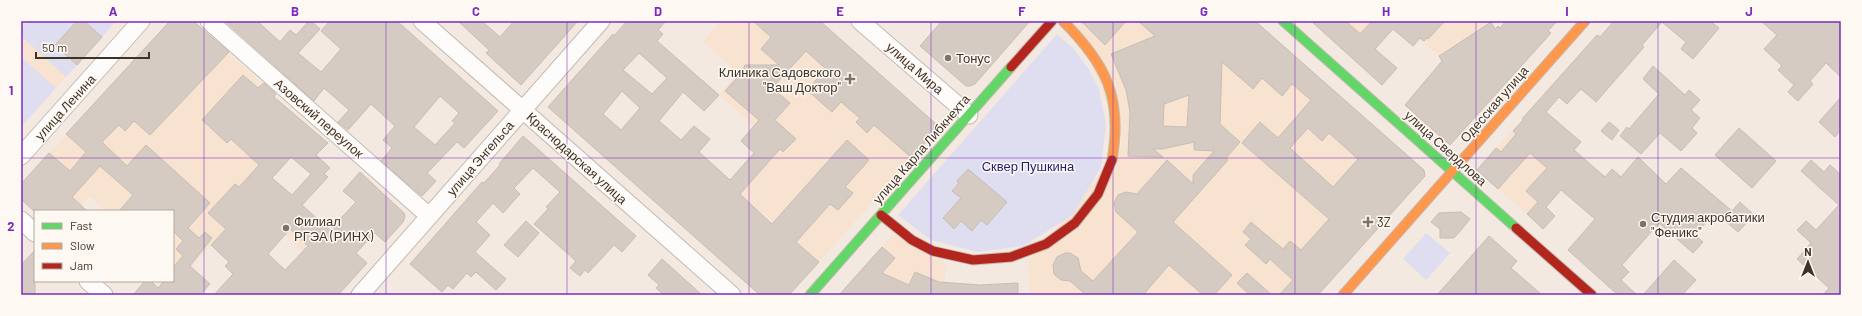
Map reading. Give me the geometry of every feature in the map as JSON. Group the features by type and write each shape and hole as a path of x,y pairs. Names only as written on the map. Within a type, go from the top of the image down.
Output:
{"street":[{"name":"улица Ленина","path":"21,156 141,21"},
{"name":"Азовский переулок","path":"209,21 429,216"},
{"name":"Краснодарская улица","path":"422,21 732,295"},
{"name":"улица Энгельса","path":"360,295 601,21"},
{"name":"улица Мира","path":"860,21 969,115"},
{"name":"улица Карла Либкнехта","path":"810,295 1052,21"},
{"path":"881,215 914,241 925,247 952,257 978,260 1007,258 1031,252 1056,239 1079,220 1097,196 1107,175 1115,146 1116,121 1112,95 1104,72 1090,50 1063,21"},
{"name":"улица Свердлова","path":"1284,21 1592,295"},
{"name":"Одесская улица","path":"1343,295 1585,21"},
{"path":"21,220 34,232"},
{"path":"89,282 104,295"}],"shaded area":[{"path":"21,21 116,21 21,127"},
{"path":"170,21 193,21 275,95 259,114 298,149 272,178 367,263 344,289 285,235 234,220 180,279 174,273 174,210 105,210 90,196 77,210 34,211 21,199 21,184"},
{"path":"721,21 820,21 936,124 936,131 819,262 728,182 768,138 719,95 738,73 703,41"},
{"path":"1083,21 1255,21 1424,170 1425,176 1318,295 1030,295 1028,262 1123,145 1077,27"},
{"path":"1311,21 1490,21 1438,55 1399,22 1360,65"},
{"path":"1518,124 1568,168 1527,214 1477,170"},
{"path":"893,234 946,264 944,295 848,295 843,291"}],"green space":[{"path":"28,21 77,21 55,45 77,65 66,77 21,36 21,29"},
{"path":"84,21 116,21 102,37"},
{"name":"Сквер Пушкина","path":"1057,34 1073,48 1088,68 1099,89 1106,125 1101,167 1073,215 1023,246 978,252 931,240 898,215"},
{"path":"21,57 56,88 21,127"},
{"path":"1426,233 1450,253 1426,280 1403,259"}],"building":[{"path":"77,21 84,21 102,37 77,65 55,45"},
{"path":"170,21 193,21 229,52 150,135 134,121 125,131 119,125 102,142 127,166 146,145 210,203 188,228 199,238 205,232 212,238 190,266 210,284 200,295 133,295 144,282 152,282 158,288 163,282 174,282 174,266 183,256 176,249 183,241 174,232 174,210 120,210 133,195 100,166 72,197 86,210 34,211 21,199 21,184 49,153 70,171 86,152 66,134"},
{"path":"225,21 257,21 280,42 290,30 296,35 309,21 311,21 320,29 298,53 321,72 341,49 321,31 330,21 397,21 498,111 464,148 457,142 427,173 436,181 422,196 381,161 392,148 383,140 395,126 371,104 348,130 338,122 349,110 324,88 314,101","holes":["440,96 459,113 452,121 455,123 435,145 414,127"]},
{"path":"458,21 482,21 500,37 514,21 578,21 521,85 486,53 489,50"},
{"path":"627,21 666,21 658,30 663,34 657,41 719,95 704,111 683,92 659,121 681,140 694,126 710,139 699,152 730,180 754,153 741,141 759,120 725,91 742,72 745,65 779,65 761,49 771,37 753,21 820,21 936,124 936,131 912,158 874,125 867,133 856,122 860,118 841,102 832,112 807,90 826,69 806,51 772,88 790,103 775,120 796,139 783,152 780,149 740,194 772,224 847,140 869,160 845,187 853,193 838,210 830,204 796,242 819,262 789,295 760,295 548,107 613,34 614,36","holes":["639,53 667,78 652,94 623,70","622,91 640,108 621,130 603,114"]},
{"path":"942,21 1030,21 975,84 966,86 920,46"},
{"path":"1081,21 1126,21 1105,45"},
{"path":"1138,21 1255,21 1424,170 1425,176 1318,295 1279,295 1293,280 1270,259 1266,264 1245,245 1251,239 1243,232 1251,222 1283,249 1290,241 1301,250 1329,219 1242,143 1260,122 1278,138 1311,100 1292,84 1282,96 1262,78 1253,89 1222,62 1220,124 1240,142 1226,158 1228,160 1173,222 1232,275 1214,295 1203,295 1169,265 1143,295 1086,295 1070,281 1061,280 1054,274 1053,265 1057,257 1065,253 1070,253 1078,258 1081,271 1093,281 1138,232 1116,212 1114,203 1118,195 1126,192 1137,194 1167,160 1193,184 1193,175 1214,151 1194,150 1194,142 1162,149 1153,149 1163,157 1128,156 1130,112 1126,90 1111,54 1155,36","holes":["1189,95 1187,127 1163,126 1164,104","1308,128 1322,141 1329,133 1358,159 1333,187 1290,148"]},
{"path":"1311,21 1346,21 1360,34 1372,21 1445,21 1428,39 1427,38 1424,41 1420,38 1413,46 1393,29 1375,49 1397,68 1382,85"},
{"path":"1506,21 1557,21 1548,31 1551,33 1450,145 1405,105 1442,61 1439,56 1491,22 1495,29 1498,26 1500,28"},
{"path":"1614,21 1710,21 1719,28 1693,59 1681,49 1686,42 1662,22 1642,45 1644,47 1596,102 1581,89 1567,104 1559,97 1546,112 1581,142 1574,150 1605,177 1612,169 1621,177 1638,157 1666,184 1681,168 1732,211 1740,202 1754,215 1738,232 1715,212 1695,235 1703,242 1693,253 1659,223 1622,265 1629,272 1621,280 1637,295 1618,295 1568,250 1595,219 1561,190 1546,207 1555,216 1543,229 1527,214 1538,202 1526,191 1547,168 1530,153 1498,189 1477,170 1496,148 1501,152 1516,134 1513,131 1523,120 1522,119 1597,35 1600,37"},
{"path":"1761,21 1841,21 1841,77 1826,63 1810,81 1813,84 1798,101 1788,92 1794,85 1778,70 1782,66 1764,49 1777,35"},
{"path":"1653,66 1685,95 1689,90 1700,100 1691,110 1700,118 1692,128 1697,133 1681,151 1660,133 1641,154 1620,136 1627,127 1629,129 1659,94 1643,79"},
{"path":"243,75 258,88 264,83 276,94 274,97 328,143 316,155 330,168 324,174 328,177 302,205 330,230 356,202 343,191 360,172 404,213 405,217 403,222 385,242 375,233 356,253 367,263 338,295 214,295 233,274 225,266 229,262 211,245 226,229 208,213 235,184 239,187 259,165 231,139 227,143 202,120","holes":["291,157 311,174 292,195 272,178","290,229 308,246 285,270 268,254"]},
{"path":"1841,97 1841,130 1835,137 1819,122"},
{"path":"1609,122 1619,130 1612,140 1601,131"},
{"path":"1739,128 1776,161 1752,188 1715,155"},
{"path":"523,136 636,236 622,252 614,245 588,273 585,270 580,276 570,268 576,261 534,224 548,209 546,207 560,192 533,168 514,188 520,194 503,213 493,203 476,222 490,235 475,252 506,279 496,290 476,272 471,277 467,273 453,289 448,285 442,292 410,264 482,182 484,183 500,165 499,164"},
{"path":"1811,160 1824,172 1830,165 1841,175 1841,295 1823,295 1829,288 1797,259 1811,243 1797,230 1806,221 1816,230 1839,205 1801,171"},
{"path":"968,169 1007,202 987,225 981,220 972,231 961,221 954,229 943,218 961,198 952,191 959,183 957,181"},
{"path":"1461,212 1470,219 1462,229 1454,238 1440,238 1440,229 1431,222 1439,213"},
{"path":"526,221 539,233 518,257 504,245"},
{"path":"1489,236 1517,261 1511,268 1542,295 1437,295"},
{"path":"882,247 895,258 882,273 909,285 915,272 939,282 980,285 1018,283 1018,295 839,295"},
{"path":"34,251 35,295 21,295 21,265"},
{"path":"662,259 702,295 664,295 656,288 659,285 648,275"},
{"path":"1674,260 1696,280 1682,295 1643,295"},
{"path":"1247,273 1272,295 1250,295 1237,283"}],"traffic: fast":[{"path":"1283,21 1516,228"},
{"path":"810,295 1011,67"}],"traffic: slow":[{"path":"1063,21 1090,52 1108,83 1113,100 1115,118 1115,138 1112,160"},
{"path":"1343,295 1585,21"}],"traffic: jam":[{"path":"1011,67 1052,21"},
{"path":"881,215 912,240 933,251 973,260 1011,257 1046,244 1075,223 1098,194 1112,160"},
{"path":"1516,228 1592,295"}],"place":[{"name":"Тонус","path":"948,58"},
{"name":"Клиника Садовского \"Ваш Доктор\"","path":"850,79"},
{"name":"3Z","path":"1368,222"},
{"name":"Студия акробатики \"Феникс\"","path":"1643,224"},
{"name":"Филиал РГЭА (РИНХ)","path":"286,228"}]}
